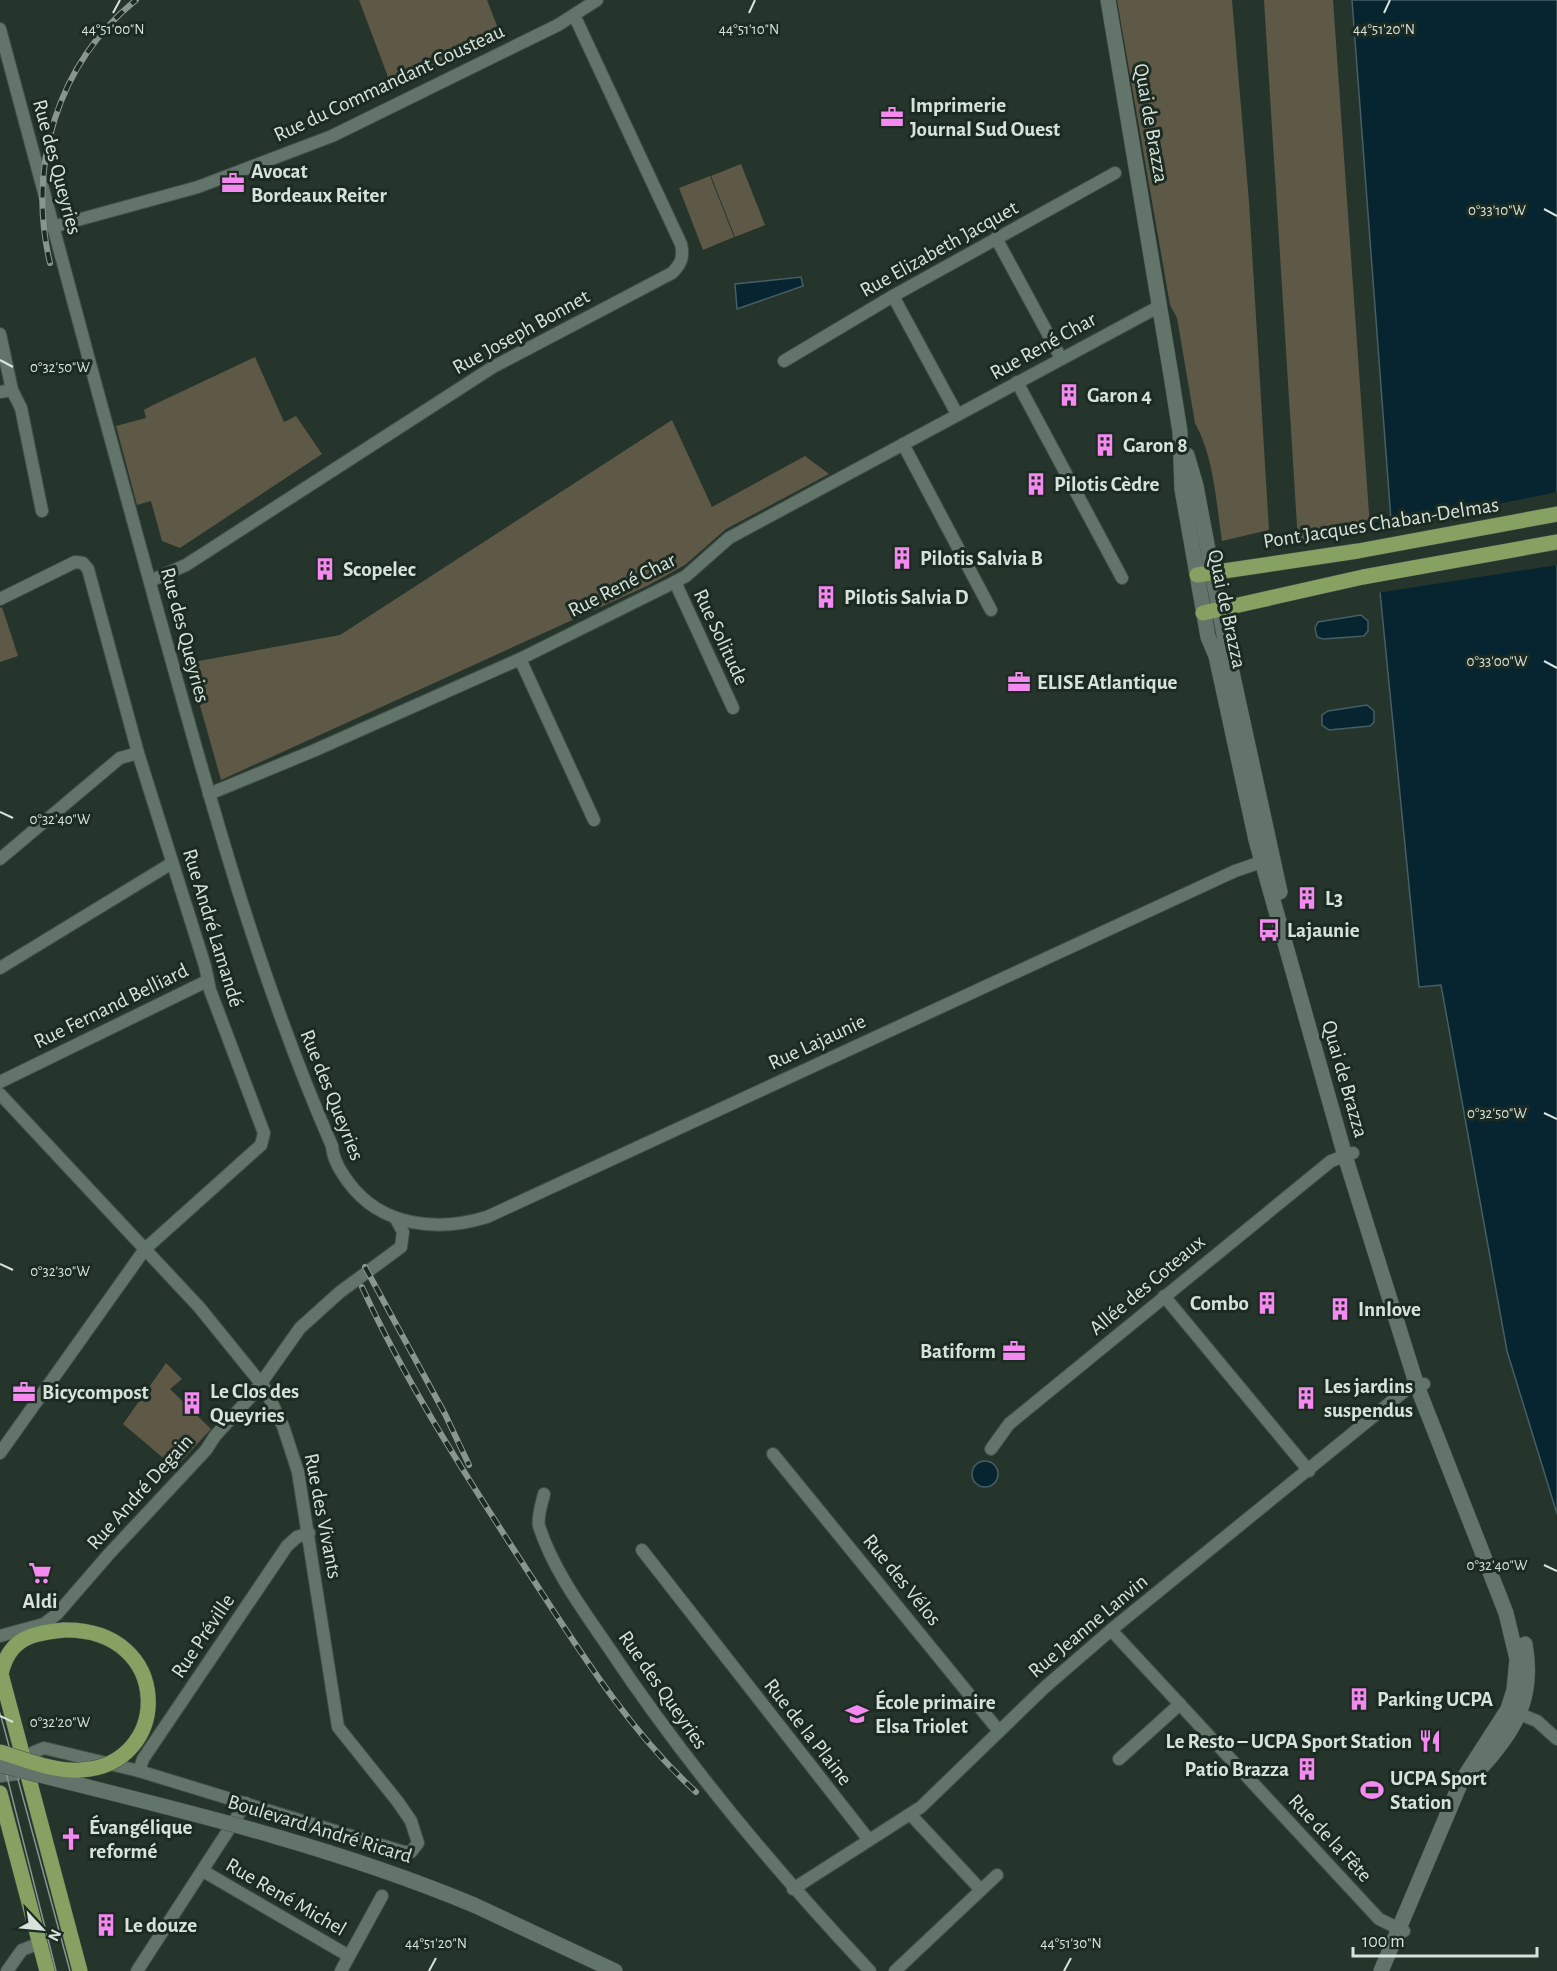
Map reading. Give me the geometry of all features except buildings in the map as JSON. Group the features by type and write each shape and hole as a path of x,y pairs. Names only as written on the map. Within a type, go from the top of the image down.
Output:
{"main road":[{"name":"Quai de Brazza","path":"1108,0 1180,432 1196,486 1205,574 1203,613 1262,862 1344,1156 1416,1386 1520,1625 1528,1674 1504,1741 1470,1778 1401,1930"},
{"name":"Pont Jacques Chaban-Delmas","path":"1205,574 1358,551 1557,514"},
{"path":"1203,613 1363,577 1557,542"},
{"name":"Quai de Brazza","path":"1205,574 1219,609 1262,862"},
{"path":"0,1752 66,1769 91,1769 114,1761 124,1754 142,1729 149,1703 148,1690 139,1664 129,1652 103,1634 81,1630 33,1630 9,1652 1,1672 26,1763 80,1971"},
{"name":"Boulevard André Ricard","path":"0,1765 288,1838 373,1865 474,1905 615,1971"},
{"path":"0,1793 47,1971"},
{"path":"1381,1971 1401,1930"},
{"path":"1387,1971 1401,1930"}],"street":[{"name":"Rue du Commandant Cousteau","path":"52,227 198,187 332,136 574,15 597,0"},
{"name":"Rue Joseph Bonnet","path":"150,581 186,565 493,367 672,273 679,266 683,254 681,244 574,15"},
{"name":"Rue des Queyries","path":"0,29 52,227 209,794 263,971 342,1175 356,1193 372,1206 396,1219"},
{"name":"Rue Elizabeth Jacquet","path":"784,361 893,296 1115,173"},
{"path":"996,238 1061,358"},
{"path":"893,296 957,414"},
{"name":"Rue René Char","path":"209,794 313,751 520,658 675,582 686,576 729,538 1160,306"},
{"path":"0,334 6,391 21,408 42,511"},
{"path":"1017,382 1122,578"},
{"path":"903,444 991,610"},
{"name":"Rue André Lamandé","path":"0,599 75,562 83,563 88,569 138,753 205,966 207,981 264,1133 264,1140 145,1248"},
{"name":"Rue Solitude","path":"675,582 733,708"},
{"path":"520,658 594,820"},
{"path":"0,859 120,758 138,753"},
{"name":"Rue Lajaunie","path":"396,1219 448,1226 487,1217 1262,862"},
{"path":"0,969 172,863"},
{"name":"Rue Fernand Belliard","path":"0,1082 207,981"},
{"name":"Rue des Vivants","path":"0,1094 145,1248 261,1382 283,1426 298,1472 338,1727 398,1802 411,1821 418,1843 411,1852 404,1852 246,1803"},
{"name":"Allée des Coteaux","path":"991,1449 1010,1424 1164,1296 1344,1156"},
{"name":"Rue André Degain","path":"0,1636 33,1630 57,1614 117,1545 206,1450 215,1436 261,1382 300,1328 320,1308 401,1247 403,1232 396,1219"},
{"path":"0,1454 145,1248"},
{"path":"1164,1296 1309,1470"},
{"name":"Rue Jeanne Lanvin","path":"794,1889 921,1807 999,1731 1111,1630 1416,1386"},
{"name":"Rue des Vélos","path":"773,1454 999,1731"},
{"name":"Rue des Queyries","path":"544,1494 538,1523 566,1585 652,1710 703,1779 794,1889 870,1971"},
{"name":"Rue Préville","path":"139,1771 143,1759 287,1546 297,1537 309,1533"},
{"name":"Rue de la Plaine","path":"642,1550 869,1840"},
{"name":"Rue de la Fête","path":"1111,1630 1379,1919 1401,1930"},
{"path":"1119,1759 1180,1704"},
{"path":"1514,1711 1537,1721 1557,1739"},
{"path":"0,1776 17,1774 34,1752 44,1748 139,1771 246,1803 137,1971"},
{"path":"910,1814 981,1890"},
{"name":"Rue René Michel","path":"203,1871 349,1956"},
{"path":"895,1971 997,1875"},
{"path":"341,1971 382,1896"},
{"path":"7,1971 22,1950 40,1943"}],"shaded area":[{"path":"359,0 487,0 501,36 393,90"},
{"path":"1117,0 1232,0 1249,202 1269,530 1222,541 1210,465 1195,423 1177,318 1170,305"},
{"path":"1264,0 1333,0 1370,528 1298,542"},
{"path":"741,164 765,225 735,237 711,176"},
{"path":"710,176 734,237 703,250 679,188"},
{"path":"255,357 284,422 296,416 322,454 180,548 162,541 151,501 137,505 116,426 146,418 144,410 151,406"},
{"path":"672,420 712,507 805,456 829,474 726,529 685,565 647,586 221,780 188,663 340,635"},
{"path":"2,607 18,656 0,662 0,608"},
{"path":"166,1363 182,1379 170,1389 211,1429 175,1468 123,1424"}],"water":[{"path":"1352,0 1557,0 1557,1514 1507,1351 1441,985 1419,987 1373,521 1391,520"},
{"path":"801,277 803,286 737,309 735,284"},
{"path":"1361,615 1368,621 1368,631 1364,636 1323,639 1317,637 1315,628 1318,622"},
{"path":"1367,705 1374,711 1374,722 1370,726 1329,730 1322,725 1322,715 1328,711"},
{"path":"985,1461 994,1465 998,1474 994,1483 985,1487 976,1483 972,1474 976,1465"}],"pier":[{"path":"1557,492 1557,565 1377,593 1371,530"}],"tram line":[{"path":"0,1713 70,1971"},
{"path":"0,1749 56,1971"}],"railway":[{"path":"50,263 44,226 43,190 46,154 55,119 68,86 86,54 109,26 136,0"},
{"path":"365,1267 445,1414 469,1465"},
{"path":"362,1287 418,1395 481,1499 564,1626 625,1714 647,1741 696,1792"}],"place":[{"name":"Imprimerie Journal Sud Ouest","path":"892,117"},
{"name":"Avocat Bordeaux Reiter","path":"233,183"},
{"name":"Garon 4","path":"1069,395"},
{"name":"Garon 8","path":"1105,445"},
{"name":"Pilotis Cèdre","path":"1036,484"},
{"name":"Pilotis Salvia B","path":"902,558"},
{"name":"Scopelec","path":"325,569"},
{"name":"Pilotis Salvia D","path":"826,597"},
{"name":"ELISE Atlantique","path":"1019,682"},
{"name":"L3","path":"1307,898"},
{"name":"Lajaunie","path":"1269,930"},
{"name":"Combo","path":"1267,1303"},
{"name":"Innlove","path":"1340,1309"},
{"name":"Batiform","path":"1014,1351"},
{"name":"Bicycompost","path":"24,1392"},
{"name":"Les jardins suspendus","path":"1306,1398"},
{"name":"Le Clos des Queyries","path":"192,1403"},
{"name":"Aldi","path":"40,1573"},
{"name":"Parking UCPA","path":"1359,1699"},
{"name":"École primaire Elsa Triolet","path":"857,1714"},
{"name":"Le Resto – UCPA Sport Station","path":"1430,1741"},
{"name":"Patio Brazza","path":"1307,1769"},
{"name":"UCPA Sport Station","path":"1372,1790"},
{"name":"Évangélique reformé","path":"71,1839"},
{"name":"Le douze","path":"106,1925"}]}
